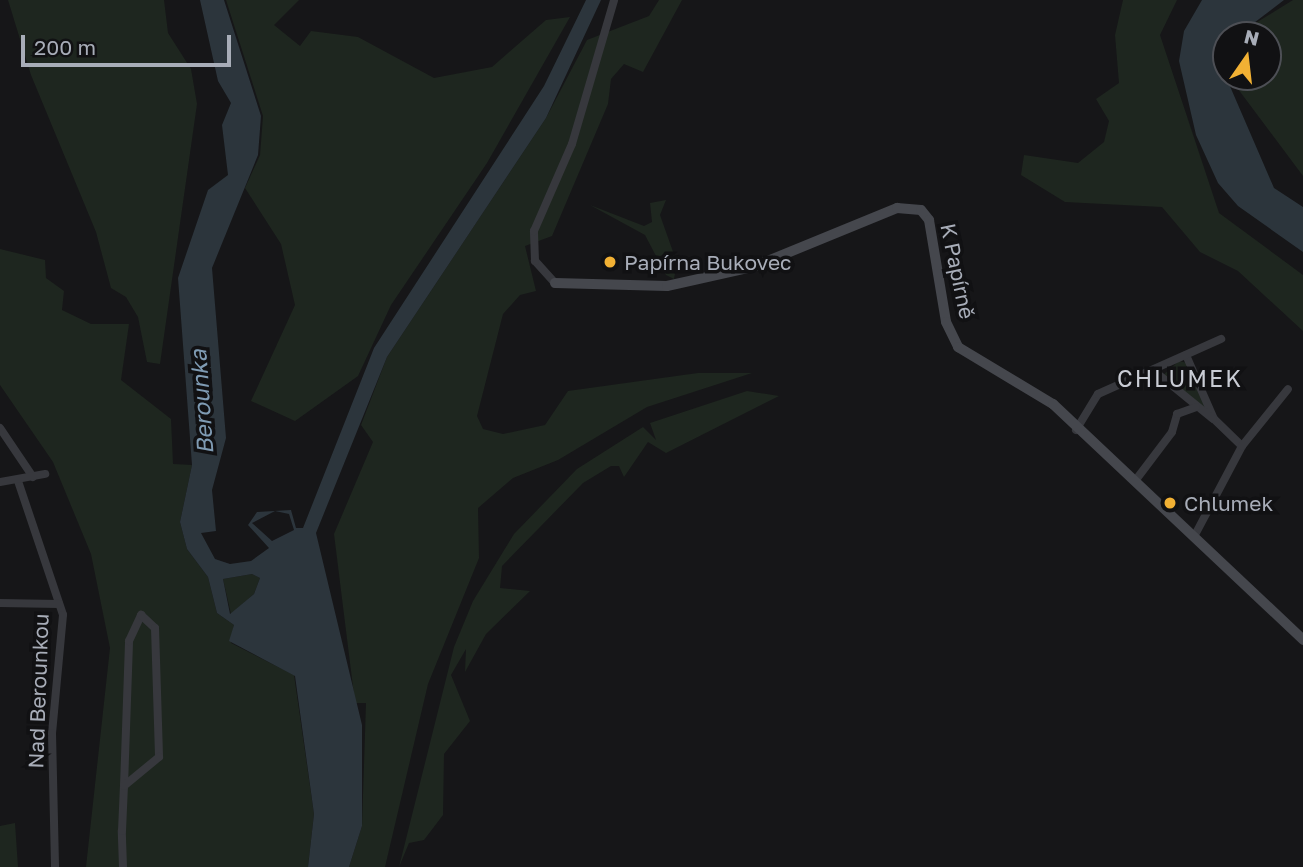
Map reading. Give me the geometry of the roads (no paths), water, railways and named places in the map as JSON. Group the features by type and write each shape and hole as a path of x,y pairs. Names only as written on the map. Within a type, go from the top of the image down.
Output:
{"street":[{"path":"555,283 534,261 534,231 572,144 614,0"},
{"name":"K Papírně","path":"555,283 667,286 753,267 897,208 915,208 929,220 946,322 958,347 972,361 1034,389 1076,430 1196,533 1303,640"},
{"path":"1076,430 1098,394 1221,339"},
{"path":"1185,355 1214,419"},
{"path":"1153,370 1214,419 1242,446"},
{"path":"1196,533 1242,446 1288,389"},
{"path":"1135,481 1172,432 1177,414 1196,407"},
{"path":"0,428 33,477"},
{"path":"0,482 19,481 45,474"},
{"name":"Nad Berounkou","path":"19,481 59,604 52,733 55,867"},
{"path":"0,603 59,604"},
{"path":"123,867 124,786 128,642 141,615 155,628 159,757 124,786"}],"water":[{"name":"Berounka","path":"200,0 224,0 261,116 258,155 212,268 226,438 212,490 216,531 201,533 215,559 230,564 251,561 269,548 248,525 257,512 291,510 296,528 303,528 374,348 544,86 586,0 601,0 546,118 387,357 316,533 362,725 362,826 349,867 308,867 314,814 295,676 229,641 234,625 217,613 208,577 187,549 180,522 192,465 178,278 208,190 228,175 222,125 231,103 218,81","holes":["275,511 289,514 294,530 272,541 252,523","252,574 260,578 254,594 230,614 223,579"]},
{"path":"1202,0 1284,0 1256,21 1212,21 1212,91 1232,91 1274,188 1303,207 1303,252 1238,206 1218,183 1196,135 1179,61 1184,31"}],"place":[{"name":"Papírna Bukovec","path":"610,262"},
{"name":"Chlumek","path":"1170,503"}],"district":[{"name":"CHLUMEK","path":"1180,378"}]}
